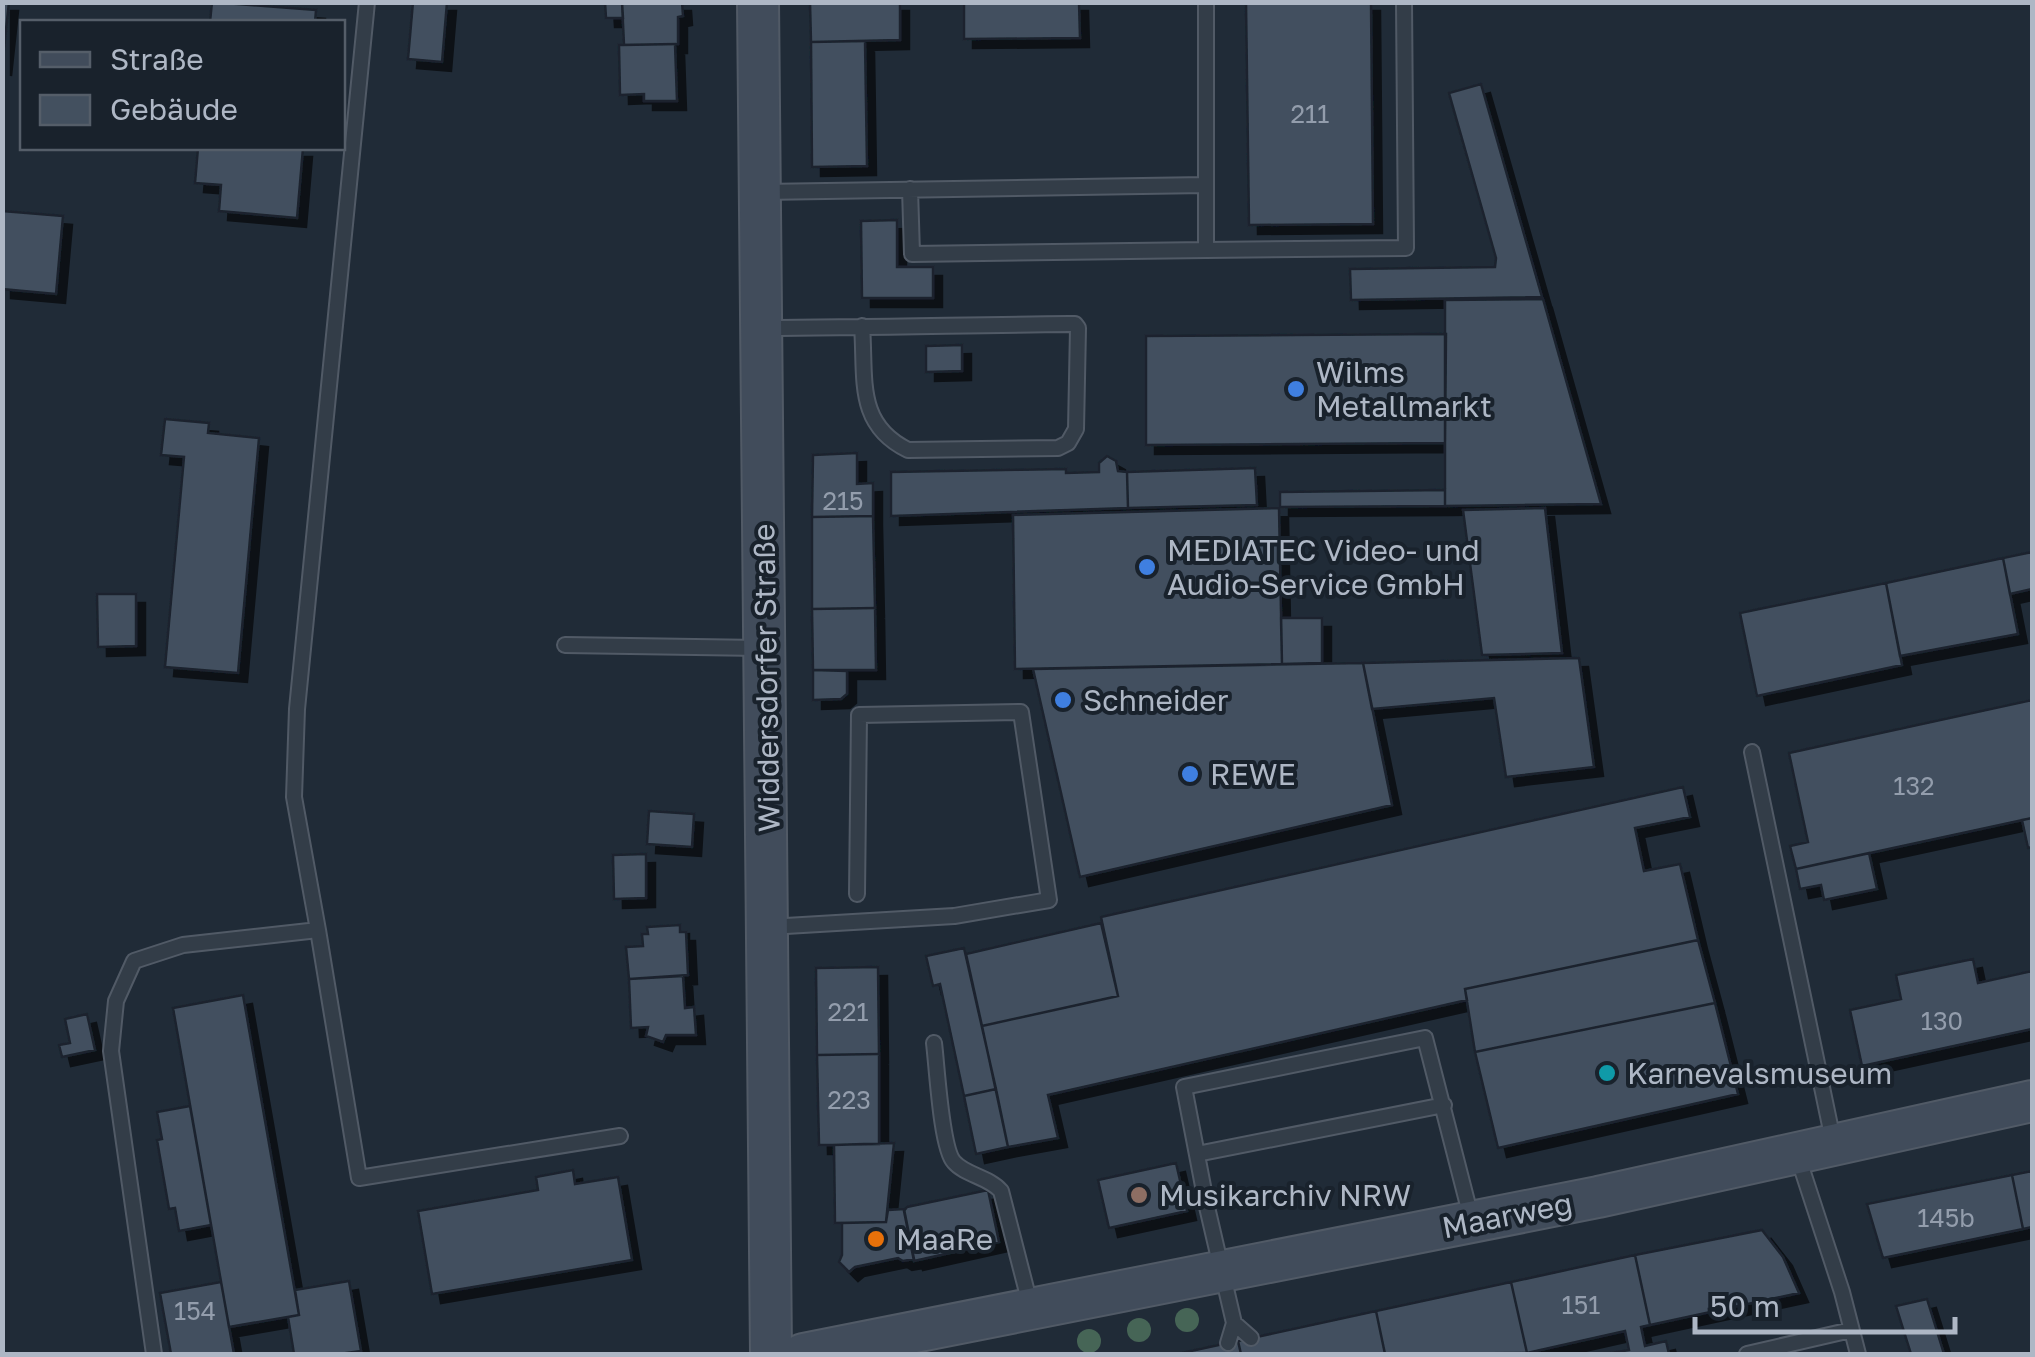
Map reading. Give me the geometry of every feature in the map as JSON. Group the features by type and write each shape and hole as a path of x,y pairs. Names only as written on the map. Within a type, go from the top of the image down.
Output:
{"main road":[{"name":"Widdersdorfer Straße","path":"758,2 771,1354"},
{"name":"Maarweg","path":"804,1354 1598,1198 2032,1101"}],"lane":[{"path":"366,2 296,709 294,798 359,1178 620,1136"},
{"path":"1206,2 1206,250"},
{"path":"910,190 912,254 1406,248 1404,2"},
{"path":"760,192 1205,185"},
{"path":"762,328 862,326 1075,324 1076,429 1068,443 1058,448 908,450 898,446 889,441 869,415 862,326"},
{"path":"564,645 766,648"},
{"path":"769,927 954,916 1048,900 1021,712 859,715 857,894"},
{"path":"1752,752 1816,1149 1858,1354"},
{"path":"154,1354 111,1051 116,1001 134,961 183,945 318,930"},
{"path":"1228,1343 1234,1323 1184,1087 1425,1038 1472,1221"},
{"path":"934,1043 946,1148 954,1164 993,1182 1002,1191 1031,1310"},
{"path":"1197,1154 1444,1104"},
{"path":"1234,1323 1251,1338"},
{"path":"1746,1354 1851,1330"}],"building":[{"path":"2,2 9,2 2,67"},
{"path":"212,2 316,10 315,20 210,20"},
{"path":"413,2 447,2 442,62 408,59"},
{"path":"605,2 622,2 623,18 606,18"},
{"path":"622,2 682,2 678,44 624,45"},
{"path":"810,2 900,2 900,40 811,42"},
{"path":"964,2 1079,2 1080,38 964,39"},
{"path":"1246,2 1371,2 1373,224 1249,225"},
{"path":"865,41 867,166 812,167 811,42"},
{"path":"675,44 677,101 644,101 644,94 620,95 619,45"},
{"path":"1481,84 1542,297 1351,300 1350,269 1495,267 1496,258 1449,93"},
{"path":"198,150 303,150 297,218 219,211 221,185 195,183"},
{"path":"2,211 63,216 56,294 2,289"},
{"path":"897,220 897,267 933,267 933,298 862,298 861,221"},
{"path":"1543,299 1601,504 1445,506 1445,300"},
{"name":"Wilms Metallmarkt","path":"1446,334 1445,443 1146,445 1146,336"},
{"path":"962,345 962,371 926,372 926,346"},
{"path":"165,419 209,423 208,433 259,438 238,673 165,667 184,457 161,455"},
{"path":"857,453 857,484 873,483 873,516 812,517 813,455"},
{"path":"1107,456 1116,461 1118,471 1127,472 1128,508 891,516 891,472 1099,472 1099,463"},
{"path":"1255,468 1257,505 1128,508 1127,472"},
{"path":"1445,490 1445,506 1280,507 1280,492"},
{"name":"MEDIATEC Video- und Audio-Service GmbH","path":"1279,508 1282,664 1015,669 1013,515"},
{"path":"1545,508 1562,653 1482,655 1463,510"},
{"path":"873,516 875,608 812,609 812,517"},
{"path":"2032,552 2032,589 2010,594 2003,558"},
{"path":"2003,558 2018,634 1900,656 1886,583"},
{"path":"1886,583 1902,665 1757,696 1740,613"},
{"path":"97,594 136,594 136,646 98,647"},
{"path":"875,608 876,670 813,670 812,609"},
{"path":"1281,618 1322,618 1322,663 1282,664"},
{"path":"1579,658 1594,767 1506,777 1494,698 1372,709 1363,663"},
{"path":"1363,663 1392,805 1080,877 1033,669"},
{"path":"813,670 847,671 847,694 841,699 813,700"},
{"path":"2032,700 2032,818 1796,869 1790,846 1808,842 1789,753"},
{"path":"1683,787 1690,817 1635,828 1644,871 1680,864 1698,940 1465,989 1467,1000 1048,1095 1058,1138 1008,1147 982,1026 1118,996 1101,917"},
{"path":"649,811 694,814 692,847 647,844"},
{"path":"2032,818 2032,847 2028,848 2022,820"},
{"path":"1869,853 1877,889 1824,900 1821,885 1800,889 1796,869"},
{"path":"646,854 646,898 614,899 613,855"},
{"path":"1101,923 1118,996 982,1026 966,954"},
{"path":"680,925 680,932 686,932 688,975 629,979 626,947 643,946 642,934 648,934 647,927"},
{"path":"1698,940 1715,1003 1475,1052 1465,989"},
{"path":"964,948 996,1089 964,1096 940,984 933,986 926,956"},
{"path":"1973,959 1978,983 2032,971 2032,1029 1862,1066 1850,1010 1901,999 1896,975"},
{"path":"878,967 879,1054 817,1055 816,968"},
{"path":"683,976 685,1008 694,1007 696,1035 666,1035 663,1042 646,1036 648,1027 631,1028 629,979"},
{"path":"243,995 299,1315 229,1327 173,1008"},
{"name":"Karnevalsmuseum","path":"1715,1003 1738,1094 1498,1148 1475,1052"},
{"path":"87,1014 95,1050 62,1057 59,1045 70,1043 65,1019"},
{"path":"879,1054 879,1144 819,1145 817,1055"},
{"path":"996,1089 1008,1147 976,1154 964,1096"},
{"path":"190,1106 211,1225 179,1231 175,1208 169,1209 157,1140 162,1139 157,1112"},
{"path":"894,1143 886,1222 835,1223 834,1145"},
{"path":"1176,1163 1187,1211 1109,1228 1098,1180"},
{"path":"573,1170 575,1184 618,1177 632,1260 432,1294 418,1211 538,1190 536,1177"},
{"path":"2032,1171 2032,1227 2023,1229 2012,1175"},
{"path":"2012,1175 2023,1229 1883,1258 1867,1204"},
{"path":"988,1190 999,1242 914,1261 904,1211 907,1207"},
{"name":"MaaRe","path":"904,1209 914,1259 898,1258 855,1267 849,1272 839,1262 842,1223 886,1222 888,1210"},
{"path":"1762,1230 1783,1257 1799,1293 1650,1325 1635,1255"},
{"path":"1635,1255 1650,1325 1641,1327 1645,1346 1666,1341 1669,1354 1606,1354 1629,1350 1625,1331 1527,1353 1511,1282"},
{"path":"349,1281 361,1351 294,1354 288,1317 299,1315 295,1290"},
{"path":"221,1282 234,1354 171,1354 160,1293"},
{"path":"1511,1282 1527,1353 1385,1354 1376,1311"},
{"path":"1927,1299 1944,1354 1911,1354 1896,1306"},
{"path":"1376,1311 1385,1354 1241,1354 1238,1341"},
{"path":"1238,1341 1241,1354 1177,1354 1228,1343"}],"place":[{"name":"Wilms Metallmarkt","path":"1296,389"},
{"name":"MEDIATEC Video- und Audio-Service GmbH","path":"1147,567"},
{"name":"Schneider","path":"1063,700"},
{"name":"REWE","path":"1190,774"},
{"name":"Karnevalsmuseum","path":"1607,1073"},
{"name":"Musikarchiv NRW","path":"1139,1195"},
{"name":"MaaRe","path":"876,1239"}]}
